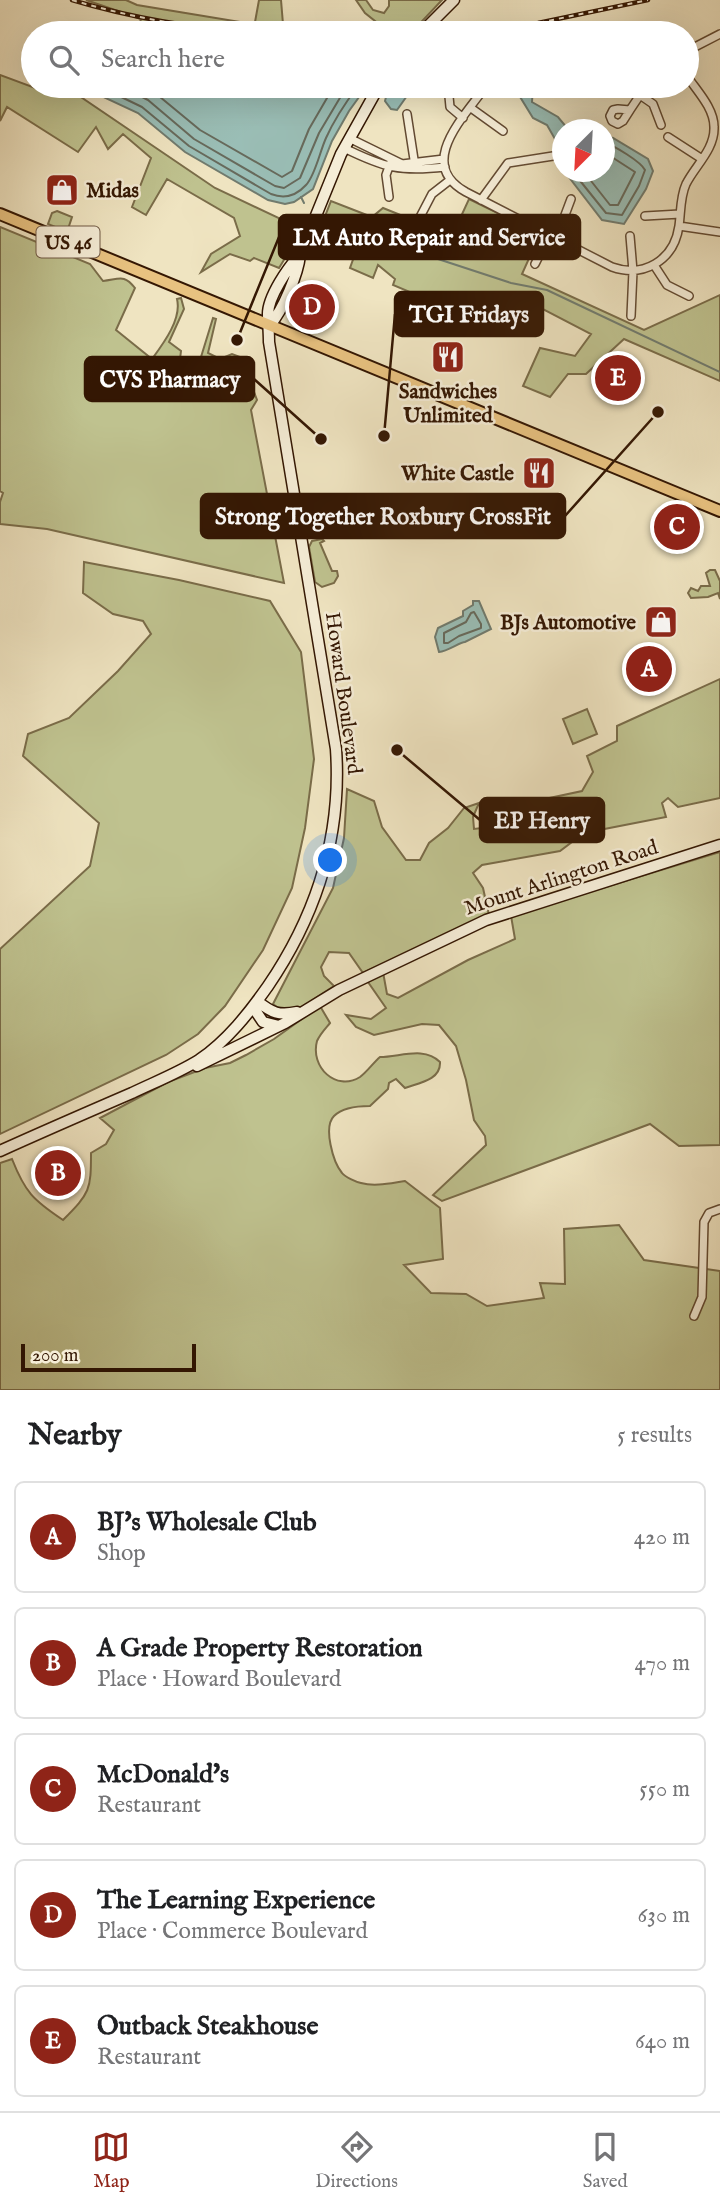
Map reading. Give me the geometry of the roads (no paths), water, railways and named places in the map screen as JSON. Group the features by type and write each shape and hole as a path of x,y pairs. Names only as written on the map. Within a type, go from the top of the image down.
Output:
{"main road":[{"path":"433,21 454,0"},
{"path":"270,325 277,317 299,265 300,255 347,143 372,98"},
{"name":"US 46","path":"0,214 720,511"},
{"name":"Howard Boulevard","path":"0,1151 185,1069 213,1049 255,1004 292,946 317,892 332,842 337,789 336,749 269,342 270,325"},
{"name":"Mount Arlington Road","path":"185,1069 215,1059 279,1026 339,990 486,920 720,845"},
{"path":"255,1004 263,1021 279,1026"},
{"name":"Mount Arlington Road","path":"255,1004 279,1015 305,1010"}],"street":[{"path":"699,45 720,34"},
{"path":"478,98 447,141 444,163 450,180 456,187 612,267 633,271 654,265 670,251 679,226 683,191 714,136 713,118 699,95"},
{"path":"449,98 450,107 463,118"},
{"path":"629,110 638,98"},
{"path":"644,98 653,104 661,125"},
{"path":"471,108 503,131"},
{"path":"407,114 415,167"},
{"path":"668,137 702,159"},
{"path":"347,143 391,164 415,167 444,163"},
{"path":"481,200 508,163 552,156"},
{"path":"389,197 386,175 391,164"},
{"path":"420,216 432,194 450,180"},
{"path":"535,264 552,237 570,199"},
{"path":"646,216 680,214"},
{"path":"679,226 720,232"},
{"path":"631,236 631,316"},
{"path":"654,265 667,285 689,296"},
{"path":"694,1316 702,1297 705,1266 704,1222 709,1213 720,1209"}],"water":[{"path":"106,98 358,98 332,141 313,189 294,202 285,204 268,200 185,152 138,113"},
{"path":"386,98 406,98 397,110 391,109"},
{"path":"521,98 532,98 532,102 560,119 552,119 552,134 547,125 533,118"},
{"path":"615,139 648,159 653,171 646,189 624,224 602,220 573,182 615,182"},
{"path":"473,601 479,601 491,629 439,652 435,637 438,628 463,616 463,611 473,605"}],"waterway":[{"path":"301,197 304,203"},
{"path":"337,218 438,259 511,283 547,290 720,372"}],"railway":[{"path":"72,0 163,21"},
{"path":"548,21 648,0"}],"place":[{"name":"Midas","path":"62,190"},
{"name":"The Learning Experience","path":"312,307"},
{"name":"LM Auto Repair and Service","path":"237,340"},
{"name":"Sandwiches Unlimited","path":"448,357"},
{"name":"Outback Steakhouse","path":"618,378"},
{"name":"Strong Together Roxbury CrossFit","path":"658,412"},
{"name":"TGI Fridays","path":"384,436"},
{"name":"CVS Pharmacy","path":"321,439"},
{"name":"White Castle","path":"539,473"},
{"name":"McDonald's","path":"677,527"},
{"name":"BJs Automotive","path":"661,622"},
{"name":"BJ's Wholesale Club","path":"649,669"},
{"name":"EP Henry","path":"397,750"},
{"name":"A Grade Property Restoration","path":"58,1173"}]}
